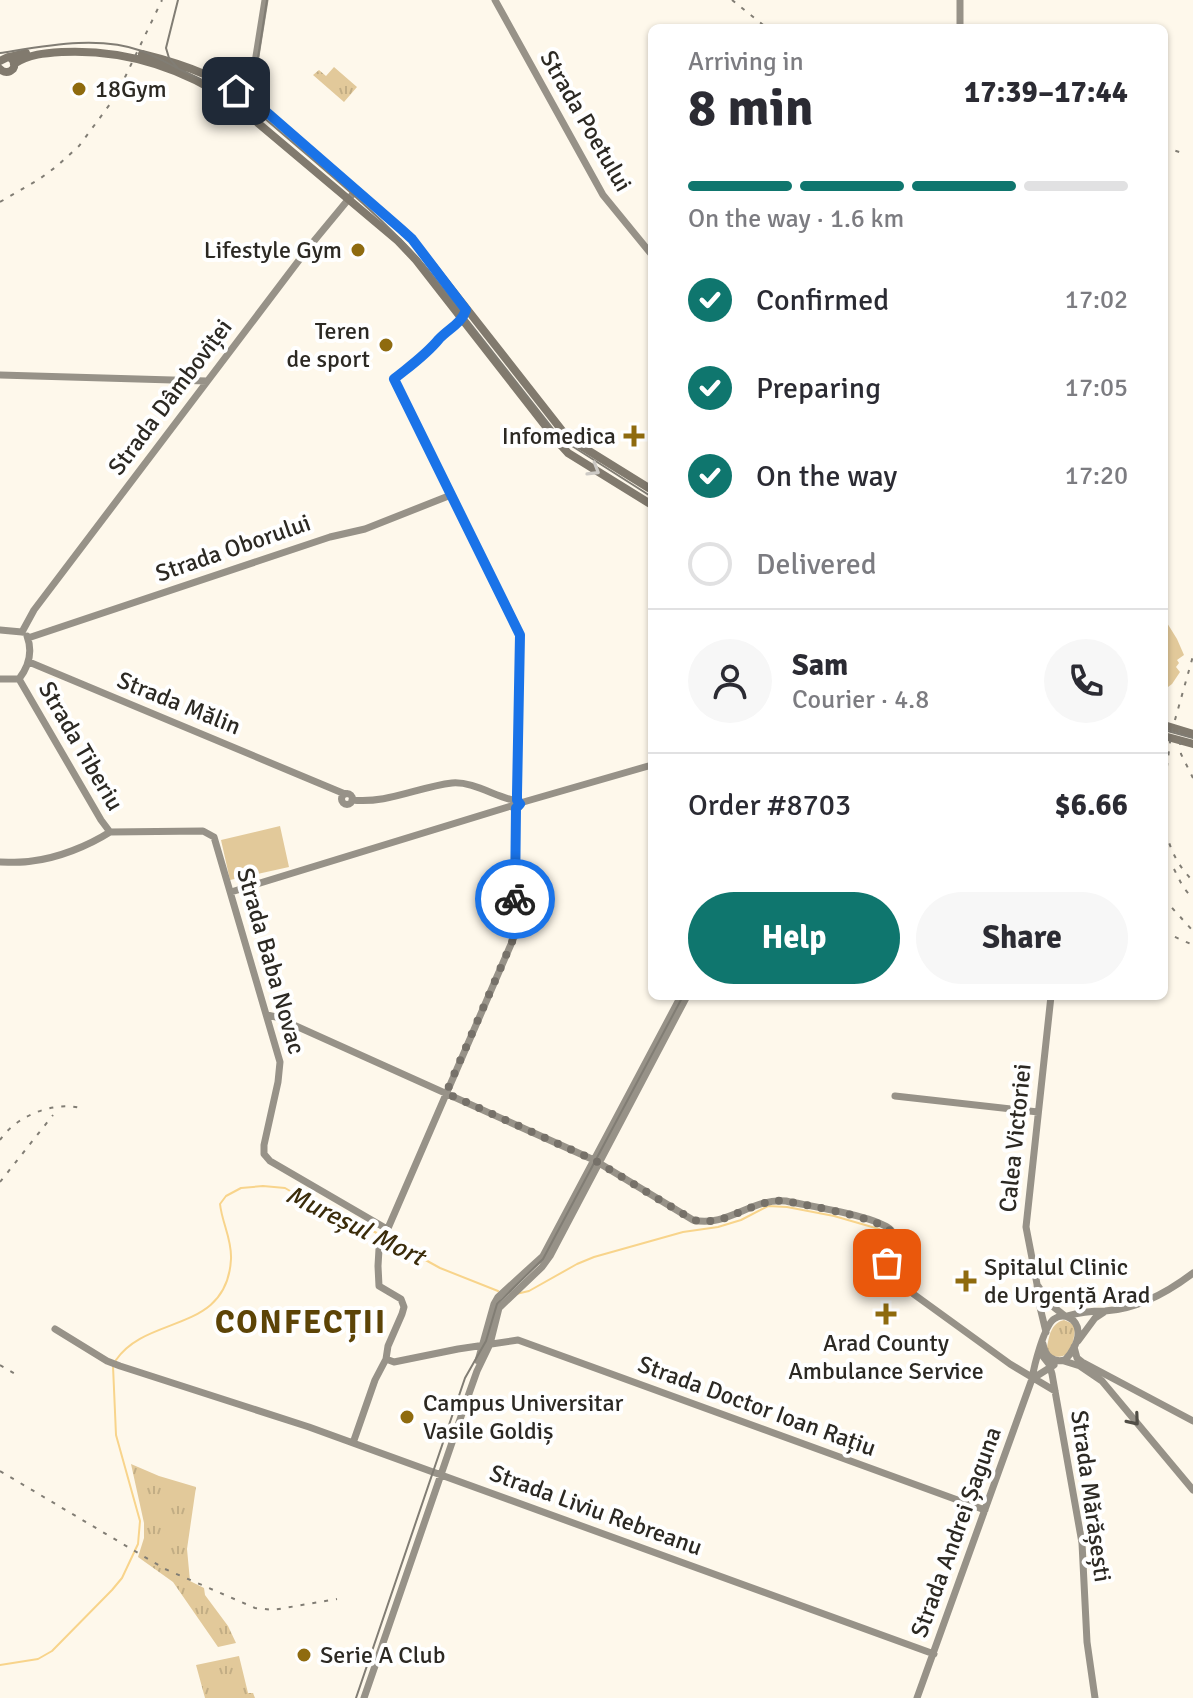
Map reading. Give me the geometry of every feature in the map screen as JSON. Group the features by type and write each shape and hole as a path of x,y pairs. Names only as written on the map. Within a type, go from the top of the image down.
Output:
{"main road":[{"path":"5,60 33,51 63,48 120,49 193,68 244,95 412,239 564,433 648,488"},
{"path":"5,60 58,52 127,55 161,65 223,95 398,241 568,453 648,503"},
{"path":"0,69 9,72 13,69 5,60"},
{"path":"1168,726 1193,734"},
{"path":"1168,737 1193,744"}],"street":[{"path":"246,112 244,95 251,82 265,0"},
{"name":"Strada Poetului","path":"495,0 603,195 648,250"},
{"path":"960,0 960,24"},
{"path":"254,67 263,109"},
{"name":"Strada Dâmboviței","path":"25,635 34,610 309,247 356,190"},
{"path":"353,1443 404,1305 401,1299 379,1286 378,1256 385,1233 515,935 520,635 394,379 432,349 462,319 466,310"},
{"path":"0,375 207,381"},
{"name":"Strada Oborului","path":"25,635 330,537 365,529 451,495"},
{"path":"0,630 25,635 29,662 19,679 0,679"},
{"name":"Strada Mălin","path":"29,662 348,797 366,801 385,799 455,783 507,797 515,804"},
{"name":"Strada Tiberiu","path":"19,679 110,832"},
{"path":"231,892 648,766"},
{"name":"Strada Baba Novac","path":"110,832 203,831 210,833 216,841 280,1068 265,1156 385,1233"},
{"path":"0,862 42,859 92,842 110,832"},
{"path":"364,1698 500,1301 543,1256 682,1000"},
{"name":"Calea Victoriei","path":"1046,1332 1026,1227 1051,1000"},
{"path":"267,1015 597,1161 699,1222 721,1219 772,1200 882,1224 894,1235 896,1243 886,1268 890,1277 1032,1379 1055,1391"},
{"path":"895,1096 1038,1112"},
{"path":"1193,1273 1152,1299 1106,1311 1054,1319 1041,1348 1052,1359 1080,1366 1102,1381 1193,1490"},
{"name":"Calea Victoriei","path":"1037,1284 1051,1305 1066,1316"},
{"path":"1032,1379 1068,1358 1095,1318 1106,1311"},
{"path":"1066,1316 1078,1329 1074,1346 1077,1358 1193,1421"},
{"name":"Strada Liviu Rebreanu","path":"55,1329 111,1362 353,1443 934,1654"},
{"name":"Strada Doctor Ioan Rațiu","path":"487,1344 515,1340 543,1348 985,1510"},
{"path":"386,1359 394,1362 487,1344"},
{"path":"477,1371 478,1361 487,1344"},
{"name":"Strada Andrei Șaguna","path":"917,1698 1041,1348"},
{"name":"Strada Mărășești","path":"1041,1348 1050,1367 1082,1543 1087,1642 1095,1698"},
{"path":"458,1349 472,1352 478,1361"}],"green space":[{"path":"334,67 357,87 344,102 313,75 319,70 326,76"},
{"path":"1168,624 1184,655 1177,660 1179,663 1176,667 1180,672 1168,687"},
{"path":"280,826 289,867 230,880 221,840"},
{"path":"1064,1320 1073,1324 1075,1329 1071,1347 1062,1356 1050,1355 1047,1348 1051,1331"},
{"path":"131,1464 196,1487 187,1549 190,1581 204,1588 205,1595 228,1626 236,1643 218,1647 173,1582 138,1557 144,1538 144,1523"},
{"path":"239,1656 248,1693 253,1693 255,1698 205,1698 196,1665"}],"waterway":[{"name":"Mureșul Mort","path":"116,1360 146,1335 201,1312 216,1300 226,1283 231,1259 220,1204 226,1196 241,1188 285,1188 346,1224 373,1231 440,1268 498,1291"},
{"name":"Mureșul Mort","path":"516,1294 529,1291 594,1257 683,1232 718,1227 741,1220 768,1206 834,1216 879,1229"},
{"name":"Mureșul Mort","path":"0,1665 38,1659 52,1651 122,1578 138,1544 140,1521 116,1435 113,1366"}],"tram line":[{"path":"177,67 169,58 166,48 178,0"},
{"path":"226,92 242,92 254,83 267,0"},
{"path":"0,53 71,43 125,46 213,85 252,109 348,190 410,250 561,439 648,494"},
{"path":"1168,731 1193,738"},
{"path":"356,1698 465,1378 486,1341 497,1304 543,1259 681,1000"}],"railway":[{"path":"0,202 38,180 79,146 116,96 162,0"},
{"path":"732,0 762,24"},
{"path":"1168,148 1185,154"},
{"path":"1168,758 1171,734 1193,656"},
{"path":"1179,729 1181,754 1193,778"},
{"path":"1168,840 1182,868 1193,881"},
{"path":"1174,869 1193,899"},
{"path":"1168,903 1193,931"},
{"path":"1168,934 1193,945"},
{"path":"0,1140 15,1124 36,1112 70,1106 81,1108"},
{"path":"0,1182 53,1115"},
{"path":"0,1365 17,1375"},
{"path":"0,1471 165,1569 255,1608 273,1610 337,1599"}],"way so far":[{"path":"515,899 515,935 446,1093 594,1160 699,1222 732,1216 772,1200 877,1222 892,1231 896,1239 887,1263"}],"place":[{"name":"18Gym","path":"79,89"},
{"name":"Lifestyle Gym","path":"358,250"},
{"name":"Teren de sport","path":"386,345"},
{"name":"Infomedica","path":"634,436"},
{"name":"Spitalul Clinic de Urgență Arad","path":"966,1281"},
{"name":"Arad County Ambulance Service","path":"886,1314"},
{"name":"Campus Universitar Vasile Goldiș","path":"407,1417"},
{"name":"Serie A Club","path":"304,1655"}],"district":[{"name":"CONFECȚII","path":"301,1322"}],"route":[{"path":"236,91 263,109 412,239 466,310 462,319 432,349 394,379 520,635 517,800 520,804 516,808 515,899"}]}
